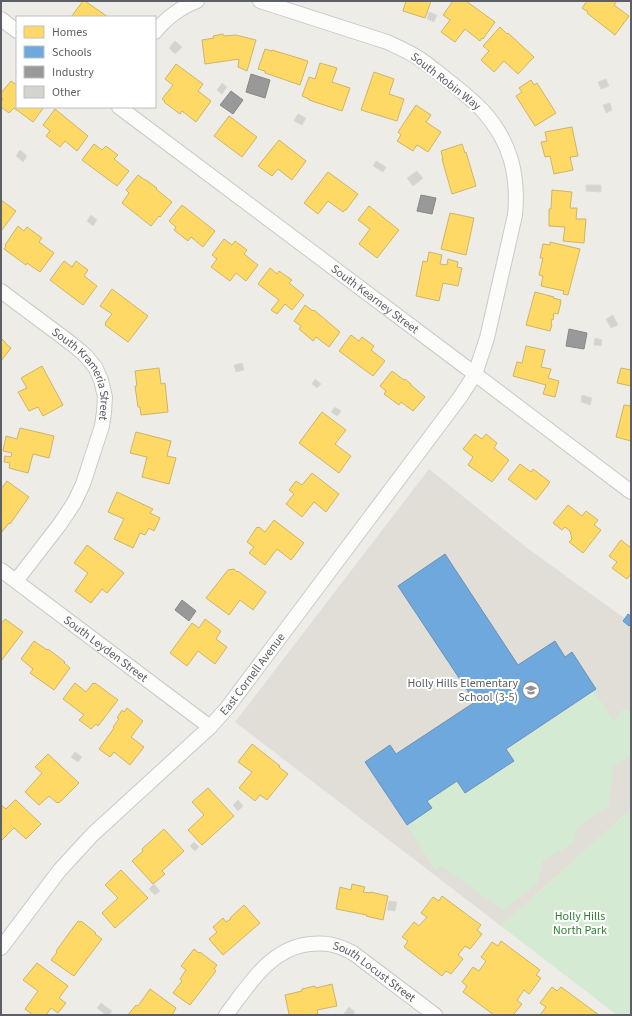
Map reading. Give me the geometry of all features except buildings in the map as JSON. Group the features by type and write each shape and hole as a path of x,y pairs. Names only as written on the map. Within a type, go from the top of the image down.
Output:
{"street":[{"path":"156,31 174,14 188,4 197,1"},
{"name":"South Robin Way","path":"260,1 387,42 404,49 419,58 464,93 483,110 496,126 506,145 514,167 517,200 515,215 487,338 475,374"},
{"path":"1,19 16,30"},
{"name":"South Kearney Street","path":"119,108 631,492"},
{"name":"South Krameria Street","path":"1,291 85,355 95,367 101,380 105,397 102,426 83,484 74,503 60,524 16,581"},
{"name":"East Cornell Avenue","path":"1,948 59,871 92,835 210,727 227,708 462,396 475,374"},
{"name":"South Leyden Street","path":"1,570 210,727"},
{"name":"South Locust Street","path":"226,1015 264,967 278,956 291,948 321,942 344,948 366,962 435,1015"}],"shaded area":[{"path":"429,469 527,548 631,623 631,809 501,926 235,722"}],"green space":[{"path":"594,691 614,721 623,709 631,711 631,755 613,766 609,806 576,828 574,843 543,860 537,884 503,910 441,866 435,870 407,825 432,808 427,801 457,781 465,793 514,761 506,749"},
{"name":"Holly Hills North Park","path":"631,809 631,1015 617,1015 501,926"}],"place":[{"name":"Holly Hills Elementary School (3-5)","path":"531,690"}]}
